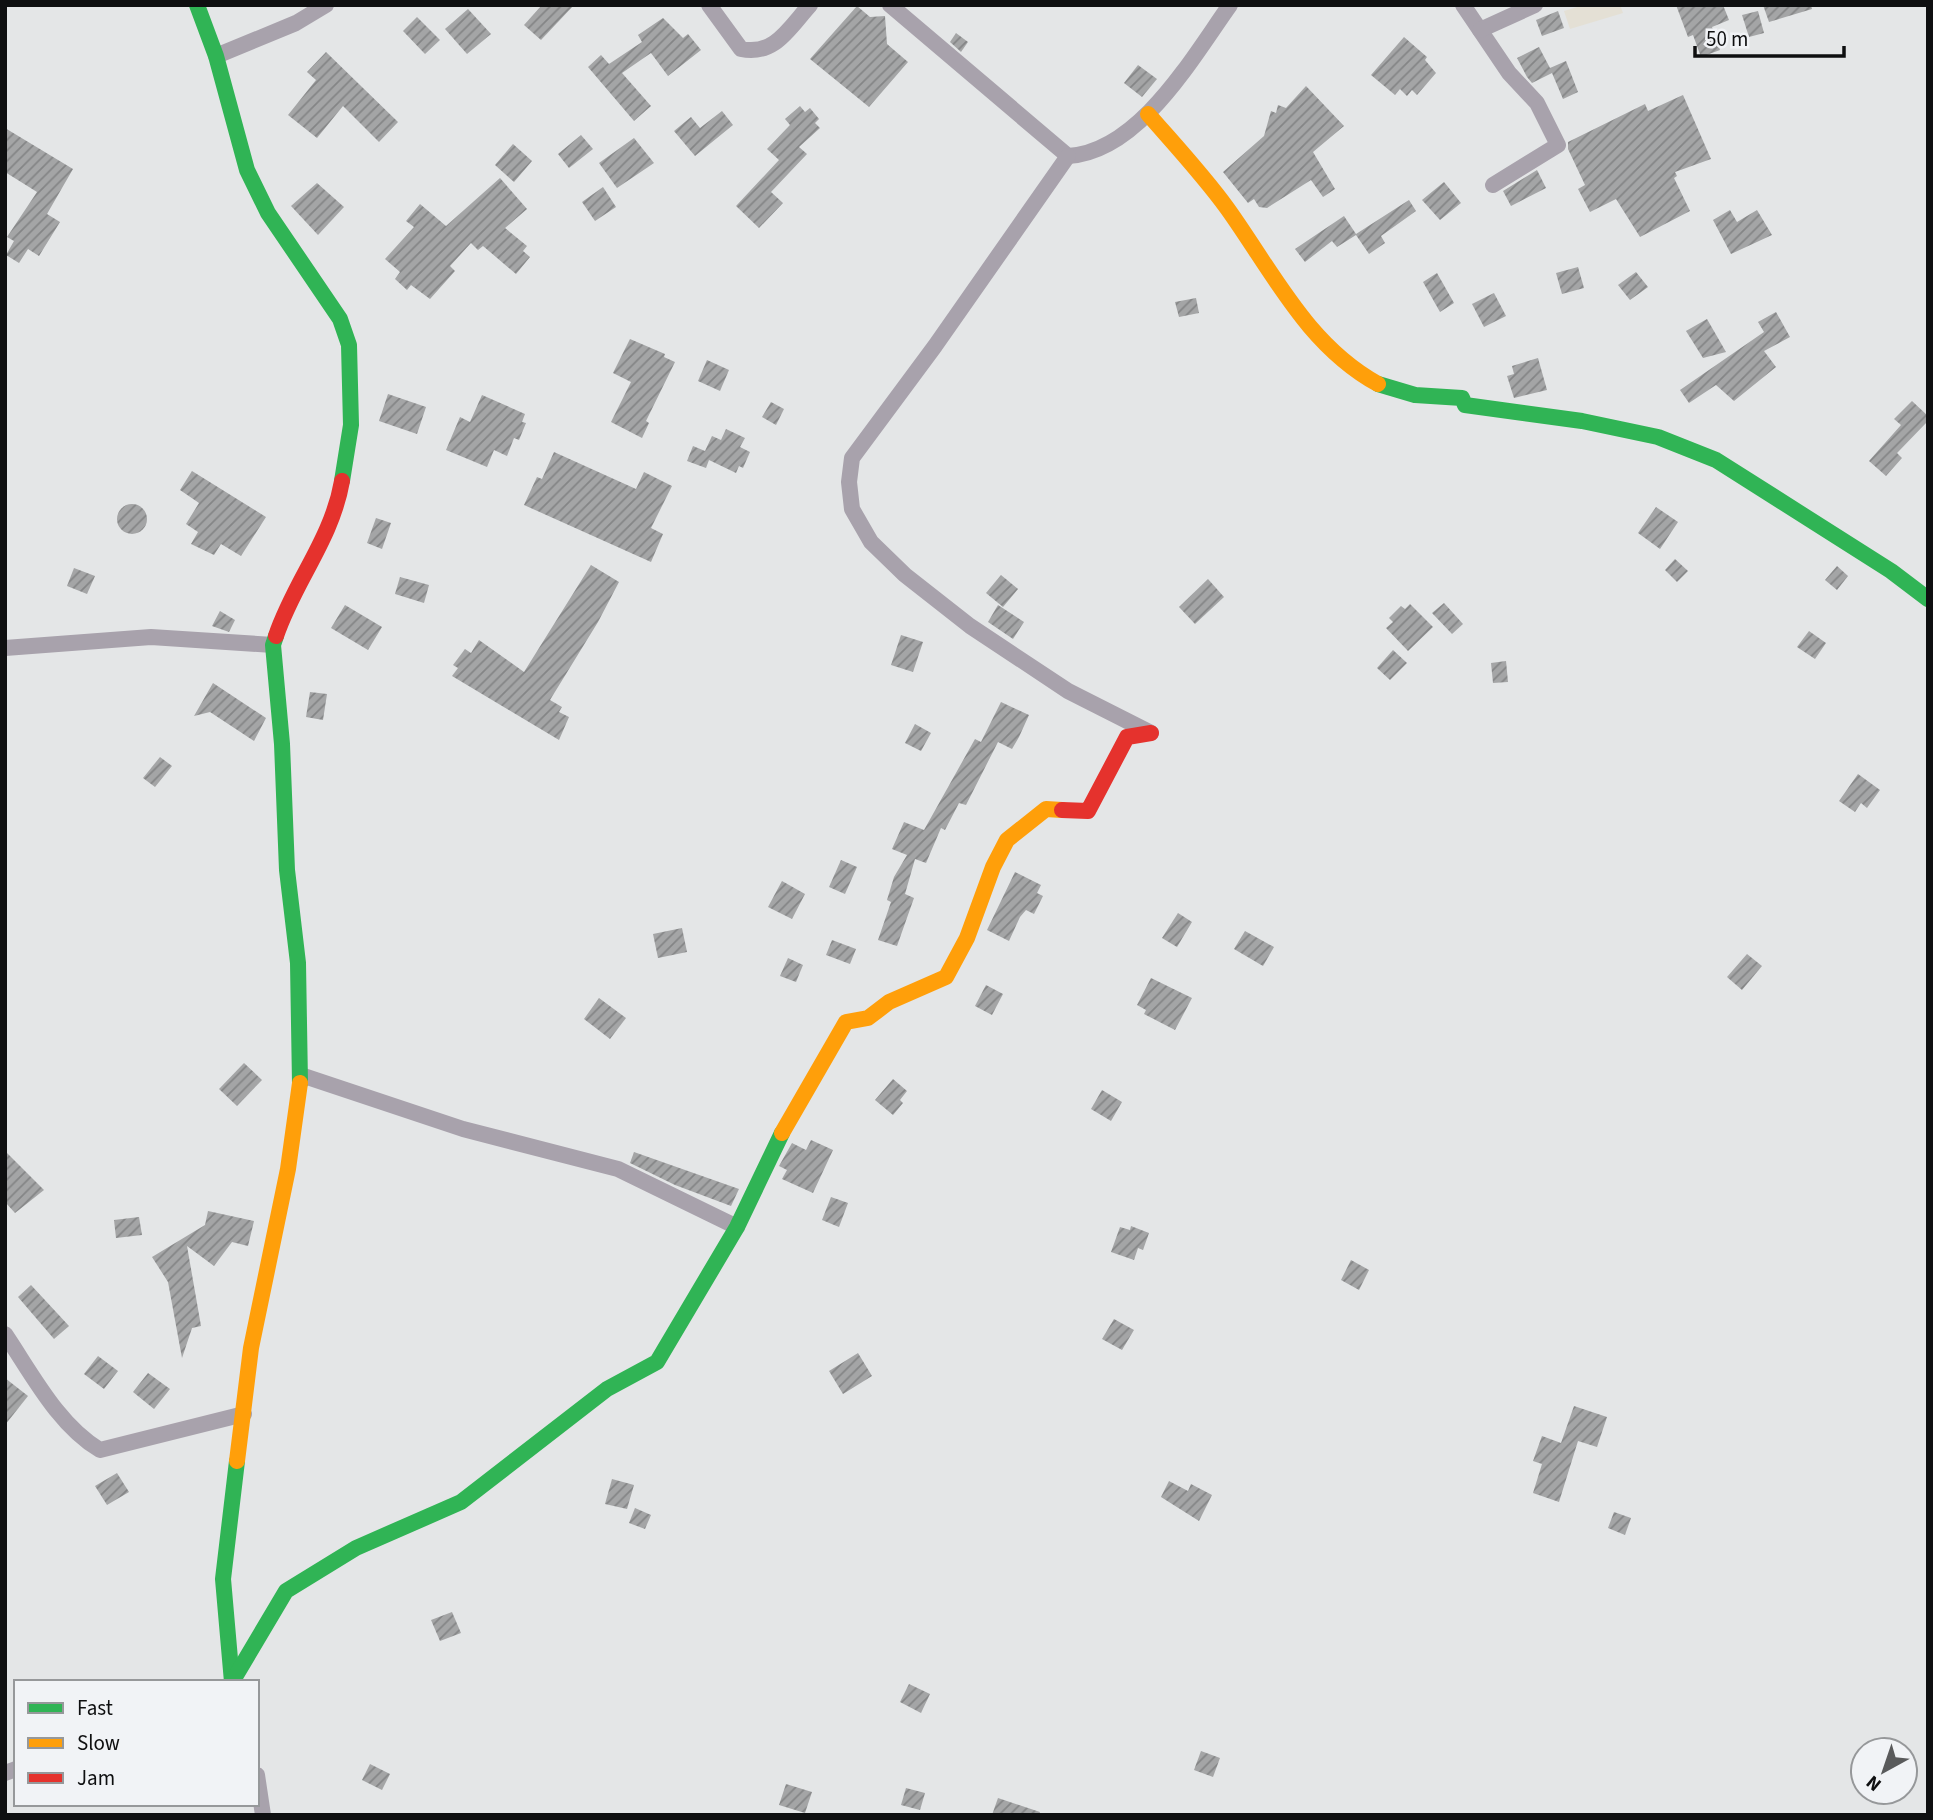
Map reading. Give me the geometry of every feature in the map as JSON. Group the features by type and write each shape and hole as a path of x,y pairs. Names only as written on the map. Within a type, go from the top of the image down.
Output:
{"street":[{"path":"197,5 216,56 247,170 268,213 340,319 349,345 351,425 338,503 327,534 286,607 272,645 282,744 287,870 298,963 301,1075 288,1169 251,1348 223,1579 232,1680"},
{"path":"216,56 296,23 327,5"},
{"path":"709,5 741,49 758,52 773,45 810,5"},
{"path":"890,5 1068,156 1085,155 1108,145 1148,114 1230,5"},
{"path":"1463,5 1509,73 1537,103 1558,145 1493,185"},
{"path":"1480,30 1535,5"},
{"path":"1148,114 1227,208 1316,337 1345,365 1369,382 1440,399 1462,398 1465,405 1582,421 1658,437 1716,460 1891,571 1928,599"},
{"path":"233,1680 286,1591 356,1548 461,1502 607,1389 657,1362 737,1227 768,1158 846,1022 868,1018 889,1002 946,977 967,938 993,867 1007,840 1046,809 1088,811 1127,737 1151,733 1069,691 970,626 905,575 871,542 852,509 849,482 852,458 935,346 1068,156"},
{"path":"5,648 151,637 272,645"},
{"path":"301,1075 463,1129 618,1168 737,1227"},
{"path":"5,1334 81,1439 100,1450 244,1414"},
{"path":"259,1788 263,1815"}],"shaded area":[{"path":"1584,5 1620,5 1623,13 1570,29 1564,11"}],"building":[{"path":"542,5 574,5 541,40 524,25"},
{"path":"1676,5 1723,5 1729,20 1712,27 1720,50 1701,57 1693,35 1688,37"},
{"path":"1763,5 1811,5 1812,9 1769,22"},
{"path":"857,6 870,17 885,16 887,44 908,62 869,107 810,59"},
{"path":"468,9 491,34 467,54 445,29"},
{"path":"1558,11 1564,28 1542,36 1536,20"},
{"path":"1758,11 1764,33 1749,37 1742,15"},
{"path":"417,17 440,40 425,54 403,31"},
{"path":"663,18 683,38 688,34 701,50 668,76 651,53 622,73 651,106 634,121 588,67 601,55 609,64 642,42 638,35"},
{"path":"956,33 968,42 961,52 950,42"},
{"path":"1404,37 1427,57 1425,60 1436,73 1417,95 1412,90 1407,96 1400,89 1395,95 1371,75"},
{"path":"1539,47 1550,68 1566,61 1578,92 1563,99 1552,73 1532,83 1517,58"},
{"path":"326,52 398,122 379,142 343,106 317,138 288,115 316,80 307,72"},
{"path":"1138,65 1157,79 1142,97 1124,83"},
{"path":"1306,86 1344,126 1313,152 1335,189 1323,197 1311,180 1267,208 1259,207 1254,199 1248,203 1223,172 1264,136 1271,111 1276,113 1278,105 1286,108"},
{"path":"1683,95 1711,159 1675,172 1677,176 1674,178 1690,211 1640,237 1616,199 1590,212 1578,189 1585,185 1568,149 1568,142 1645,104 1648,111"},
{"path":"800,106 805,112 810,108 819,119 815,123 820,128 799,147 807,154 771,192 783,203 759,228 736,206 779,160 767,149 790,125 785,119"},
{"path":"722,111 733,125 695,156 674,131 691,117 700,128"},
{"path":"5,128 73,169 47,214 60,222 39,256 28,249 19,263 6,255 14,241 7,237 37,192 5,172"},
{"path":"581,135 593,149 569,168 558,154"},
{"path":"634,138 654,163 617,188 599,163"},
{"path":"513,144 532,161 514,182 495,165"},
{"path":"1537,170 1546,188 1511,206 1503,191"},
{"path":"500,178 527,209 505,228 527,246 523,251 530,257 516,274 483,246 478,250 471,243 450,266 455,271 430,299 411,285 407,290 395,279 400,272 385,259 414,227 406,221 420,204 446,226"},
{"path":"1444,182 1461,203 1440,220 1422,200"},
{"path":"317,183 344,207 318,235 291,206"},
{"path":"603,187 616,207 595,221 582,202"},
{"path":"1409,200 1416,211 1381,236 1385,243 1369,254 1356,235 1337,247 1332,241 1305,262 1295,249 1344,216 1356,234"},
{"path":"1730,210 1737,222 1757,210 1772,235 1731,254 1713,220"},
{"path":"1578,267 1584,288 1562,294 1556,273"},
{"path":"1636,272 1648,287 1630,300 1618,285"},
{"path":"1437,273 1454,303 1440,312 1423,282"},
{"path":"1494,293 1506,316 1484,327 1472,304"},
{"path":"1196,298 1199,313 1179,317 1175,302"},
{"path":"1776,312 1790,337 1764,351 1776,367 1734,401 1716,385 1689,403 1680,390 1764,332 1758,322"},
{"path":"1707,319 1726,352 1703,358 1686,331"},
{"path":"630,339 665,354 664,357 675,362 646,421 649,423 642,438 611,422 631,382 613,373"},
{"path":"1538,358 1547,390 1514,398 1507,376 1514,374 1512,366"},
{"path":"707,360 729,370 720,391 698,381"},
{"path":"388,394 426,407 417,434 379,421"},
{"path":"482,395 525,414 522,422 526,423 519,440 514,438 507,456 494,450 487,467 446,450 460,417 470,422"},
{"path":"1912,401 1928,416 1928,421 1897,453 1902,458 1886,476 1869,461 1901,425 1894,419"},
{"path":"771,402 784,409 776,425 762,417"},
{"path":"726,429 745,438 740,447 750,452 743,468 739,466 736,473 709,460 706,468 687,461 693,446 705,451 712,436 721,440"},
{"path":"554,452 636,489 644,472 672,486 651,528 663,534 651,562 524,505 537,477 542,479"},
{"path":"192,471 266,517 241,556 221,544 214,555 191,544 198,532 186,524 199,503 180,490"},
{"path":"132,504 142,509 147,519 142,529 132,534 122,529 117,519 122,509"},
{"path":"1656,507 1678,522 1660,549 1638,533"},
{"path":"376,518 391,523 382,549 367,543"},
{"path":"1675,559 1688,571 1677,582 1665,570"},
{"path":"591,565 619,582 550,700 562,707 559,712 569,717 559,740 452,676 458,668 453,665 465,649 471,653 479,640 524,672"},
{"path":"1837,566 1848,576 1837,590 1825,580"},
{"path":"74,568 95,576 87,594 67,586"},
{"path":"1001,575 1018,589 1003,607 986,593"},
{"path":"400,577 429,585 424,603 395,594"},
{"path":"1208,579 1224,597 1195,624 1179,607"},
{"path":"1444,603 1463,624 1452,634 1432,613"},
{"path":"1410,604 1433,627 1408,651 1386,628 1393,622 1389,618 1401,606 1405,609"},
{"path":"345,605 382,627 368,650 331,628"},
{"path":"998,605 1024,622 1013,639 988,622"},
{"path":"220,611 235,620 229,632 212,626"},
{"path":"1809,631 1826,643 1815,659 1797,647"},
{"path":"901,635 923,642 913,672 891,665"},
{"path":"1393,650 1407,663 1390,680 1377,668"},
{"path":"1506,661 1508,682 1493,683 1491,663"},
{"path":"213,683 266,718 254,741 210,712 194,716"},
{"path":"310,692 327,694 323,720 306,717"},
{"path":"1001,702 1029,715 1019,737 1012,749 998,742 966,805 959,803 945,830 941,828 926,863 915,859 905,894 914,898 897,946 878,940 891,902 887,900 894,877 907,855 892,849 904,822 924,830 975,739 981,742"},
{"path":"915,724 931,733 921,751 905,743"},
{"path":"160,757 172,766 155,787 143,778"},
{"path":"1858,774 1880,790 1867,808 1861,803 1855,812 1839,801"},
{"path":"841,860 857,867 845,894 829,887"},
{"path":"1015,872 1041,885 1037,893 1043,896 1034,914 1026,910 1020,917 1009,941 987,930"},
{"path":"782,881 805,894 792,919 768,907"},
{"path":"1178,913 1192,922 1177,947 1162,938"},
{"path":"682,928 687,952 658,958 653,934"},
{"path":"1245,931 1274,947 1263,966 1234,949"},
{"path":"832,940 856,949 850,964 826,955"},
{"path":"1747,954 1762,966 1742,990 1727,977"},
{"path":"788,958 803,965 796,982 780,976"},
{"path":"1151,978 1192,998 1175,1030 1144,1014 1146,1010 1137,1005"},
{"path":"986,985 1003,994 992,1015 975,1006"},
{"path":"599,998 626,1018 610,1039 584,1019"},
{"path":"244,1063 262,1080 237,1106 219,1089"},
{"path":"893,1079 907,1091 900,1100 903,1103 893,1115 875,1100"},
{"path":"1102,1090 1122,1102 1111,1121 1091,1109"},
{"path":"811,1140 833,1150 813,1193 782,1179 787,1170 779,1166 792,1143 806,1150"},
{"path":"5,1151 44,1190 15,1213 5,1202"},
{"path":"634,1152 739,1189 731,1206 675,1185 630,1163"},
{"path":"831,1197 848,1203 839,1227 822,1220"},
{"path":"208,1211 254,1221 248,1246 232,1242 214,1266 187,1246 201,1326 192,1328 182,1358 168,1282 152,1257 205,1225"},
{"path":"139,1217 142,1235 116,1238 114,1220"},
{"path":"1131,1226 1149,1233 1143,1250 1138,1248 1134,1260 1111,1252 1120,1227 1130,1230"},
{"path":"1351,1260 1369,1270 1359,1290 1341,1280"},
{"path":"31,1285 69,1326 54,1339 18,1297"},
{"path":"1114,1319 1134,1330 1122,1350 1102,1339"},
{"path":"858,1353 872,1376 843,1394 829,1371"},
{"path":"98,1356 118,1371 104,1389 84,1374"},
{"path":"148,1373 170,1389 154,1409 133,1392"},
{"path":"5,1378 28,1396 5,1425"},
{"path":"1574,1406 1607,1417 1597,1447 1578,1441 1559,1502 1533,1493 1542,1464 1533,1461 1542,1436 1561,1443"},
{"path":"117,1473 129,1492 107,1505 95,1486"},
{"path":"612,1479 634,1485 627,1509 605,1504"},
{"path":"1169,1481 1188,1491 1191,1484 1212,1495 1199,1521 1161,1497"},
{"path":"635,1508 651,1515 645,1529 629,1523"},
{"path":"1614,1512 1631,1518 1625,1535 1608,1528"},
{"path":"452,1612 461,1633 440,1641 431,1620"},
{"path":"909,1684 930,1694 921,1713 900,1702"},
{"path":"1201,1751 1220,1758 1213,1777 1194,1770"},
{"path":"370,1764 390,1774 382,1790 362,1780"},
{"path":"786,1784 812,1792 805,1813 779,1805"},
{"path":"906,1788 925,1793 920,1810 901,1805"},
{"path":"998,1798 1040,1812 1039,1815 992,1815"}],"traffic: fast":[{"path":"197,5 216,56 247,170 268,213 340,319 349,345 351,425 342,481"},
{"path":"1378,384 1415,395 1462,398 1465,405 1582,421 1658,437 1716,460 1891,571 1928,599"},
{"path":"276,636 273,645 282,744 287,870 298,963 300,1083"},
{"path":"233,1680 286,1591 356,1548 461,1502 607,1389 657,1362 737,1227 782,1133"},
{"path":"232,1680 223,1579 237,1461"}],"traffic: slow":[{"path":"1148,114 1218,196 1276,282 1311,328 1353,368 1378,384"},
{"path":"782,1133 846,1022 868,1018 889,1002 946,977 967,938 993,867 1007,840 1046,809 1062,810"},
{"path":"237,1461 251,1348 288,1169 300,1083"}],"traffic: jam":[{"path":"276,636 292,597 330,522 342,481"},
{"path":"1062,810 1088,811 1127,737 1151,733"}]}
